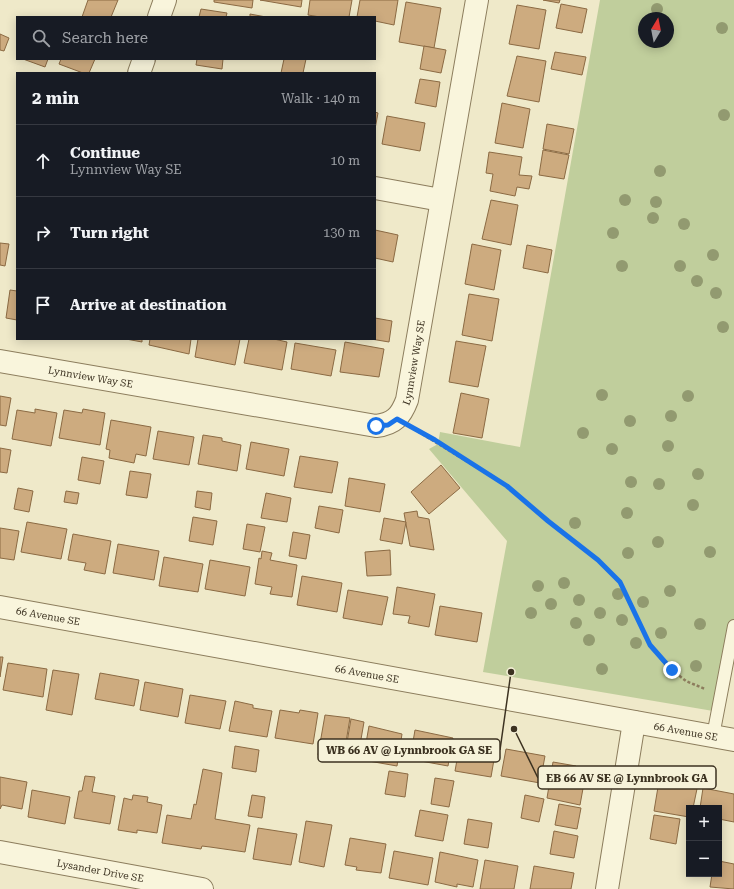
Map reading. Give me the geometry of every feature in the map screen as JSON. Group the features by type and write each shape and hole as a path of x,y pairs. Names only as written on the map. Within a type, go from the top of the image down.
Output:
{"street":[{"path":"159,16 165,0"},
{"name":"Lynnview Way SE","path":"0,361 376,426 388,425 397,419 403,412 407,400 477,0"},
{"path":"139,72 144,60"},
{"path":"376,188 441,200"},
{"name":"66 Avenue SE","path":"0,607 724,738"},
{"path":"607,889 634,722"},
{"name":"Lysander Drive SE","path":"0,852 202,889"}],"lane":[{"path":"724,738 722,697 734,626"}],"path":[{"path":"397,419 435,440 507,486 548,521 598,560 620,582 650,645 668,665 686,681 722,697"}],"green space":[{"path":"600,0 734,0 734,627 719,712 483,672 507,541 429,449 438,444 440,432 520,447"}],"building":[{"path":"88,0 118,0 111,16 82,16"},
{"path":"214,0 253,0 252,8 214,2"},
{"path":"260,0 302,0 301,7"},
{"path":"310,0 352,0 349,16 308,15"},
{"path":"360,0 398,0 394,25 376,21 376,16 357,16"},
{"path":"543,0 560,0 559,3"},
{"path":"406,2 441,8 434,48 399,42"},
{"path":"561,4 587,9 582,33 556,28"},
{"path":"517,5 546,10 539,49 509,44"},
{"path":"201,9 227,13 226,16 199,16"},
{"path":"250,14 261,16 250,16"},
{"path":"0,34 9,38 4,51 0,50"},
{"path":"424,46 446,50 441,73 420,69"},
{"path":"555,52 586,57 582,75 551,69"},
{"path":"517,56 546,61 539,102 507,96"},
{"path":"26,60 48,60 45,67"},
{"path":"61,60 95,60 89,72 80,72 59,64"},
{"path":"197,60 223,60 222,69 196,65"},
{"path":"284,60 306,60 303,72 281,72"},
{"path":"420,79 440,82 436,107 415,103"},
{"path":"502,103 530,109 523,148 495,143"},
{"path":"376,112 378,113 376,124"},
{"path":"387,116 425,123 420,151 382,144"},
{"path":"547,124 574,129 569,154 543,149"},
{"path":"543,150 569,155 564,179 539,175"},
{"path":"489,152 522,157 519,175 532,176 529,189 517,187 515,196 490,191 493,174 486,173"},
{"path":"491,200 518,205 511,245 482,239"},
{"path":"376,230 398,235 393,262 376,258"},
{"path":"0,243 9,244 5,266 0,265"},
{"path":"472,244 501,250 494,290 465,284"},
{"path":"527,245 552,250 548,273 523,268"},
{"path":"10,290 16,291 16,320 6,318"},
{"path":"469,294 499,299 492,341 462,335"},
{"path":"376,318 392,321 389,342 376,340"},
{"path":"131,340 142,340 142,342"},
{"path":"150,340 191,340 189,354 149,345"},
{"path":"198,340 240,340 235,365 195,357"},
{"path":"249,340 278,340 287,342 282,370 244,363"},
{"path":"456,341 486,346 478,387 449,382"},
{"path":"345,342 384,349 379,377 340,372"},
{"path":"295,343 336,350 331,376 291,369"},
{"path":"461,393 489,399 482,438 453,433"},
{"path":"0,396 11,398 6,426 0,425"},
{"path":"35,409 57,413 51,446 12,439 17,410 35,413"},
{"path":"83,409 105,413 100,445 59,438 64,410 82,413"},
{"path":"111,420 151,427 146,456 136,454 134,463 109,458 110,450 106,449"},
{"path":"158,431 194,437 189,465 153,459"},
{"path":"203,435 222,438 222,441 241,445 237,471 198,464"},
{"path":"251,442 289,449 284,476 246,469"},
{"path":"0,448 11,450 7,473 0,472"},
{"path":"300,456 338,462 332,493 294,487"},
{"path":"82,457 104,461 100,484 78,480"},
{"path":"441,465 460,488 429,514 411,492"},
{"path":"130,471 151,474 147,498 126,495"},
{"path":"349,478 385,484 380,512 345,506"},
{"path":"18,488 33,491 29,512 14,509"},
{"path":"66,491 79,493 77,504 64,502"},
{"path":"197,491 212,493 210,510 195,507"},
{"path":"266,493 291,498 287,522 261,518"},
{"path":"319,506 343,510 339,533 315,528"},
{"path":"417,511 418,517 429,519 434,550 410,546 404,513"},
{"path":"193,517 217,521 213,545 189,541"},
{"path":"384,518 406,522 402,544 380,540"},
{"path":"27,522 67,529 61,559 21,552"},
{"path":"247,524 265,527 260,552 243,549"},
{"path":"0,528 19,531 14,560 0,558"},
{"path":"293,532 310,535 306,559 289,556"},
{"path":"73,534 111,541 105,574 84,570 86,563 68,560"},
{"path":"118,544 159,551 154,580 113,573"},
{"path":"390,550 391,575 367,576 365,552"},
{"path":"262,551 272,553 270,560 297,565 292,597 270,594 272,587 255,584 259,558 261,559"},
{"path":"164,557 203,564 198,592 159,586"},
{"path":"210,560 250,567 245,596 205,589"},
{"path":"302,576 342,583 337,612 297,605"},
{"path":"397,587 435,594 429,627 408,623 410,616 393,614"},
{"path":"348,590 388,597 382,625 343,618"},
{"path":"440,606 482,613 477,642 435,635"},
{"path":"0,657 3,657 0,677"},
{"path":"8,663 47,669 43,697 3,690"},
{"path":"53,670 79,674 72,715 46,710"},
{"path":"100,673 139,680 134,706 95,699"},
{"path":"145,682 183,689 178,717 140,710"},
{"path":"190,695 226,701 220,729 185,723"},
{"path":"235,701 253,705 253,708 272,711 267,737 229,731"},
{"path":"280,710 299,713 300,710 318,713 313,744 275,738"},
{"path":"325,715 350,718 343,760 318,755"},
{"path":"351,719 364,722 360,745 347,742"},
{"path":"369,726 402,734 397,766 363,760"},
{"path":"415,730 453,738 448,766 410,759"},
{"path":"460,743 471,745 472,743 496,748 491,777 455,771"},
{"path":"235,746 259,750 256,772 232,768"},
{"path":"506,749 545,756 540,783 501,776"},
{"path":"553,762 576,766 575,770 586,772 580,805 547,798"},
{"path":"203,769 222,773 215,819 250,825 245,852 202,846 201,849 162,843 167,815 191,819 194,804 196,805"},
{"path":"389,771 408,774 405,797 385,794"},
{"path":"85,776 95,777 92,792 115,796 110,824 74,818 79,791 82,791"},
{"path":"0,777 27,782 22,809 2,805 0,809"},
{"path":"435,778 454,781 449,807 431,804"},
{"path":"659,781 676,785 677,781 698,784 694,805 686,805 686,816 654,811"},
{"path":"703,788 734,794 734,822 722,820 722,805 700,805"},
{"path":"32,790 70,797 65,824 28,817"},
{"path":"133,795 148,797 147,802 162,805 157,833 137,830 137,833 118,830 124,798 132,800"},
{"path":"252,795 265,797 262,818 248,816"},
{"path":"525,795 544,799 539,822 521,818"},
{"path":"559,804 581,808 577,829 555,825"},
{"path":"420,810 448,815 443,841 415,836"},
{"path":"654,815 680,819 676,844 650,839"},
{"path":"468,819 492,823 488,848 464,844"},
{"path":"306,821 332,825 324,867 299,862"},
{"path":"258,828 297,834 291,865 253,859"},
{"path":"554,831 578,836 574,858 550,854"},
{"path":"350,838 386,844 381,873 356,870 357,867 345,865"},
{"path":"394,851 433,858 428,885 389,878"},
{"path":"440,852 478,860 473,887 457,884 457,887 435,882"},
{"path":"485,860 518,866 514,889 480,889"},
{"path":"722,862 734,864 734,889 710,887 712,877 722,877"},
{"path":"534,866 574,873 571,889 530,889"}],"place":[{"name":"WB 66 AV @ Lynnbrook GA SE","path":"511,672"},
{"name":"EB 66 AV SE @ Lynnbrook GA","path":"514,729"}],"route":[{"path":"376,426 388,425 397,419 435,440 507,486 548,521 598,560 620,582 650,645 672,670"}]}
